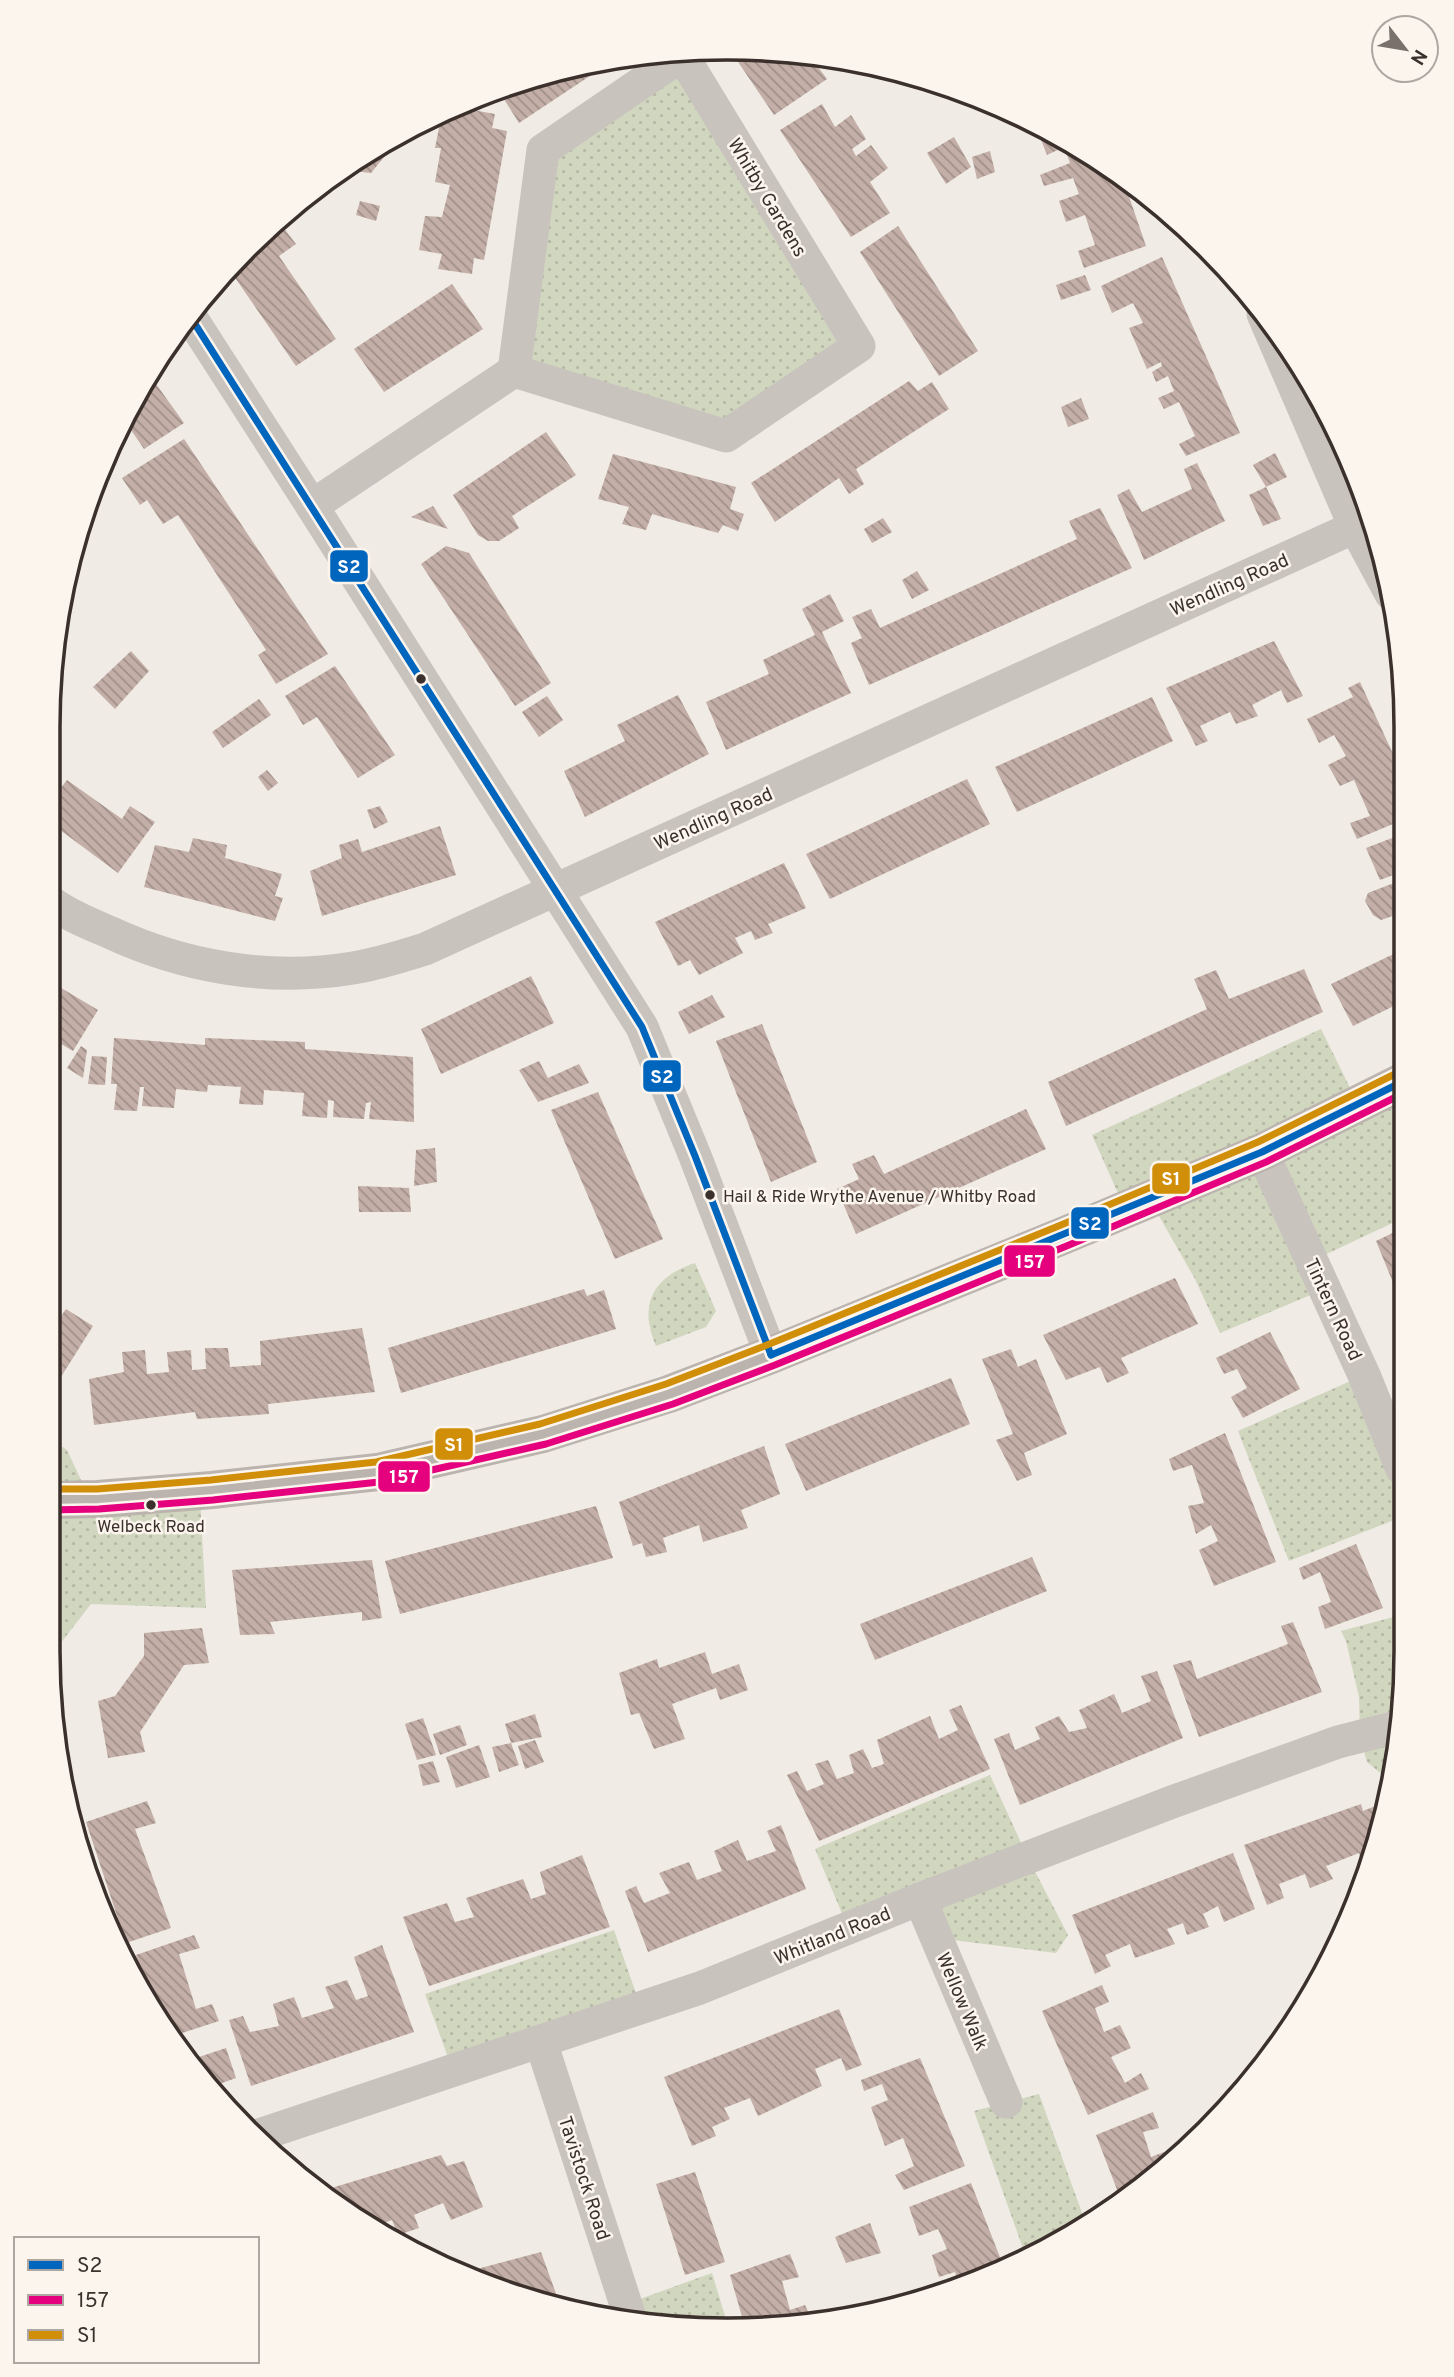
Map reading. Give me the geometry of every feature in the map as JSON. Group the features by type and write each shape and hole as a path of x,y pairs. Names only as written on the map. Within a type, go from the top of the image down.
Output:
{"main road":[{"path":"60,1499 212,1490 378,1472 543,1434 668,1394 771,1355 1262,1152 1394,1086"}],"street":[{"name":"Whitby Gardens","path":"672,62 543,150 514,371 726,436 859,346 686,61"},
{"path":"195,324 642,1027 695,1156 771,1355"},
{"path":"1282,356 1355,527 1374,562"},
{"path":"312,506 514,371"},
{"name":"Wendling Road","path":"60,907 145,949 198,965 276,973 314,972 354,968 425,948 1355,527"},
{"name":"Tintern Road","path":"1262,1152 1364,1375 1394,1449"},
{"name":"Whitland Road","path":"266,2133 700,1988 920,1899 1172,1802 1312,1751 1390,1729"},
{"name":"Wellow Walk","path":"920,1899 1006,2102"},
{"name":"Tavistock Road","path":"541,2042 628,2310"}],"green space":[{"path":"686,61 859,346 726,436 514,371 543,150 672,62"},
{"path":"1321,1029 1355,1098 1125,1209 1092,1135"},
{"path":"1394,1098 1394,1222 1301,1266 1313,1294 1220,1333 1195,1279 1155,1209"},
{"path":"695,1263 716,1311 706,1327 656,1346 649,1317 653,1294 659,1284 669,1276"},
{"path":"1364,1375 1394,1449 1394,1520 1289,1561 1238,1431"},
{"path":"60,1445 67,1450 95,1510 200,1498 206,1608 91,1604 60,1644"},
{"path":"1394,1617 1393,1694 1383,1775 1367,1762 1360,1737 1359,1697 1346,1641 1341,1631"},
{"path":"990,1775 1028,1858 1068,1935 1056,1953 937,1938 920,1900 848,1928 815,1849"},
{"path":"614,1930 641,2008 453,2071 425,1994"},
{"path":"1039,2094 1083,2215 1023,2248 974,2111"},
{"path":"712,2273 726,2318 640,2312 628,2310 626,2304"}],"building":[{"path":"737,60 817,65 827,79 774,115"},
{"path":"595,72 519,123 503,98"},
{"path":"822,104 835,127 851,115 866,139 852,149 856,156 871,145 888,168 870,182 890,213 851,237 780,130"},
{"path":"472,110 495,114 492,128 507,131 484,260 474,258 472,274 438,269 442,254 419,250 425,216 442,217 450,185 435,182 441,148 435,148 440,125"},
{"path":"954,137 971,167 946,184 927,153"},
{"path":"1040,138 1060,149 1047,155"},
{"path":"990,151 995,172 977,179 972,157"},
{"path":"388,152 371,173 357,172"},
{"path":"1066,152 1128,193 1146,246 1084,268 1078,251 1095,245 1085,215 1066,222 1059,201 1079,194 1073,178 1044,186 1040,175 1070,163"},
{"path":"360,201 380,206 376,221 356,215"},
{"path":"898,226 978,351 939,376 860,252"},
{"path":"284,228 296,244 279,256 336,339 296,366 234,277"},
{"path":"1162,257 1240,433 1186,456 1179,444 1195,436 1179,402 1164,409 1158,398 1174,391 1168,376 1156,382 1152,372 1162,366 1161,362 1147,369 1129,328 1143,323 1133,303 1112,313 1101,286"},
{"path":"1085,275 1091,290 1061,300 1056,285"},
{"path":"452,284 483,329 384,392 354,349"},
{"path":"909,381 918,391 932,382 949,409 856,469 864,484 849,494 839,478 775,522 751,483"},
{"path":"155,383 184,423 144,449 130,428"},
{"path":"1081,398 1089,419 1068,427 1061,407"},
{"path":"546,432 576,475 512,516 519,528 499,541 488,541 478,535 453,495"},
{"path":"184,439 328,654 276,684 258,655 266,650 178,515 163,524 147,500 140,505 122,478"},
{"path":"1275,453 1287,477 1266,487 1253,465"},
{"path":"613,454 736,487 730,509 744,514 738,531 723,525 718,533 652,514 646,530 622,524 629,507 598,499"},
{"path":"1197,463 1225,521 1144,560 1117,495 1129,489 1142,512 1192,489 1184,469"},
{"path":"1266,487 1281,519 1263,526 1249,495"},
{"path":"433,506 448,529 411,517"},
{"path":"1100,508 1132,568 869,685 851,643 862,638 852,617 871,609 880,628 1077,539 1069,521"},
{"path":"883,518 892,532 872,543 864,529"},
{"path":"446,546 469,553 551,683 515,706 421,564"},
{"path":"917,571 929,590 912,599 902,580"},
{"path":"830,594 844,621 822,632 851,693 726,750 706,702 769,674 763,660 815,635 802,609"},
{"path":"1274,641 1303,696 1287,703 1281,690 1252,705 1258,716 1236,724 1230,712 1200,726 1208,741 1196,746 1166,688"},
{"path":"131,651 149,671 115,709 93,687"},
{"path":"335,666 395,755 358,778 317,717 303,725 285,696"},
{"path":"1360,682 1394,756 1394,824 1357,839 1350,823 1370,816 1354,780 1340,786 1328,765 1346,756 1334,735 1319,743 1307,719 1353,697 1348,688"},
{"path":"678,695 709,754 585,817 564,771 625,741 617,725"},
{"path":"547,696 563,720 539,737 522,712"},
{"path":"1152,697 1173,741 1017,812 995,767"},
{"path":"259,699 271,715 223,748 212,732"},
{"path":"267,770 278,783 268,791 258,777"},
{"path":"967,779 990,824 830,899 806,854"},
{"path":"67,780 122,819 130,806 155,822 118,873 60,830 60,789"},
{"path":"380,806 388,822 374,829 367,810"},
{"path":"440,826 456,875 322,916 310,871 342,858 339,845 358,839 362,852"},
{"path":"1394,837 1394,875 1380,880 1366,848"},
{"path":"193,838 227,845 225,858 282,874 275,896 283,898 275,921 144,887 155,845 189,852"},
{"path":"784,863 806,908 768,924 773,933 755,940 751,931 735,938 743,953 699,975 690,960 678,966 655,922"},
{"path":"1394,883 1394,915 1381,920 1373,915 1365,901 1368,893"},
{"path":"1394,954 1394,1006 1353,1026 1331,984"},
{"path":"1304,969 1323,1012 1066,1126 1048,1082 1207,1009 1194,979 1216,970 1229,999"},
{"path":"531,976 554,1023 441,1074 421,1029"},
{"path":"60,987 98,1010 73,1051 60,1043"},
{"path":"712,995 725,1017 689,1034 678,1012"},
{"path":"762,1024 817,1162 771,1182 716,1041"},
{"path":"114,1038 205,1045 205,1038 305,1042 305,1049 413,1057 414,1122 369,1119 371,1102 366,1103 364,1119 333,1117 334,1101 328,1100 327,1118 302,1116 304,1093 264,1090 263,1105 239,1104 241,1087 208,1085 207,1092 176,1089 174,1108 142,1106 144,1087 140,1087 137,1111 114,1110 117,1084 111,1084"},
{"path":"81,1046 87,1050 83,1078 67,1068"},
{"path":"92,1056 107,1057 105,1085 88,1084"},
{"path":"539,1061 548,1078 579,1064 589,1083 538,1102 519,1070"},
{"path":"598,1092 663,1239 615,1259 551,1110"},
{"path":"1026,1109 1046,1149 856,1234 837,1189 859,1179 852,1164 874,1155 884,1174"},
{"path":"435,1148 437,1182 414,1186 416,1150"},
{"path":"358,1186 409,1188 411,1212 359,1212"},
{"path":"1394,1232 1394,1285 1376,1241"},
{"path":"1175,1278 1198,1324 1121,1358 1129,1373 1107,1383 1100,1367 1066,1380 1043,1335"},
{"path":"584,1289 587,1296 604,1290 616,1329 401,1393 388,1348"},
{"path":"66,1309 93,1326 60,1378 60,1318"},
{"path":"362,1328 375,1392 268,1404 269,1414 197,1419 195,1412 94,1425 89,1379 124,1372 122,1352 145,1350 147,1374 169,1372 167,1352 191,1350 192,1370 206,1369 205,1348 228,1348 230,1367 261,1365 260,1341"},
{"path":"1270,1332 1300,1389 1243,1418 1231,1397 1247,1388 1237,1369 1224,1374 1216,1358"},
{"path":"1011,1349 1018,1367 1036,1359 1067,1434 1024,1453 1032,1475 1017,1481 996,1440 1013,1434 982,1359"},
{"path":"951,1378 970,1424 806,1491 785,1444"},
{"path":"1225,1433 1276,1562 1214,1586 1199,1550 1218,1541 1211,1525 1196,1534 1188,1506 1204,1503 1192,1465 1173,1471 1169,1459"},
{"path":"764,1446 780,1494 741,1510 748,1528 703,1542 699,1525 663,1538 667,1552 646,1557 642,1543 633,1546 619,1502"},
{"path":"596,1506 613,1558 400,1614 385,1561"},
{"path":"1356,1544 1383,1608 1325,1629 1318,1607 1331,1602 1320,1572 1303,1580 1299,1568"},
{"path":"1032,1557 1047,1591 875,1660 860,1624"},
{"path":"372,1560 382,1618 362,1621 362,1612 270,1622 275,1634 240,1635 232,1570"},
{"path":"1293,1622 1322,1692 1199,1737 1173,1665 1191,1660 1197,1679 1288,1644 1281,1626"},
{"path":"202,1628 209,1663 184,1665 140,1732 145,1752 108,1758 98,1701 115,1696 144,1656 144,1633"},
{"path":"705,1652 712,1674 739,1664 748,1690 720,1700 716,1688 672,1704 685,1739 654,1749 639,1713 631,1715 619,1673 657,1659 659,1668"},
{"path":"1157,1671 1183,1738 1020,1805 994,1739 1009,1733 1015,1750 1040,1739 1035,1727 1059,1716 1069,1732 1087,1728 1079,1710 1114,1694 1122,1713 1151,1701 1141,1676"},
{"path":"961,1705 990,1769 819,1841 787,1775 797,1771 807,1791 824,1784 815,1764 828,1760 837,1779 854,1773 849,1755 863,1749 872,1768 884,1764 877,1740 930,1716 939,1739 958,1730 949,1710"},
{"path":"535,1714 542,1737 511,1743 505,1724"},
{"path":"423,1718 436,1755 417,1760 405,1724"},
{"path":"460,1725 467,1745 440,1755 433,1734"},
{"path":"535,1740 544,1762 525,1769 518,1746"},
{"path":"511,1743 519,1765 499,1772 492,1747"},
{"path":"479,1745 490,1777 456,1788 446,1757"},
{"path":"433,1761 440,1782 423,1786 418,1765"},
{"path":"147,1801 156,1823 135,1829 171,1928 127,1943 86,1822"},
{"path":"1361,1804 1363,1811 1376,1806 1361,1859 1359,1853 1326,1866 1333,1879 1310,1888 1305,1874 1279,1884 1284,1898 1267,1905 1244,1845"},
{"path":"781,1825 806,1889 648,1952 625,1891 636,1886 644,1903 670,1893 659,1873 689,1862 697,1880 722,1871 714,1851 738,1840 747,1861 776,1851 767,1831"},
{"path":"1233,1853 1255,1909 1224,1922 1218,1906 1203,1914 1209,1927 1187,1935 1183,1923 1167,1929 1175,1944 1135,1958 1130,1944 1105,1955 1111,1966 1095,1974 1072,1915"},
{"path":"582,1855 610,1927 429,1986 403,1917 447,1903 455,1922 474,1917 466,1898 523,1879 531,1899 546,1894 540,1872"},
{"path":"194,1935 200,1948 179,1954 196,2009 212,2004 219,2021 181,2033 149,1984 136,1955"},
{"path":"382,1945 414,2032 251,2086 229,2020 243,2016 250,2032 279,2026 273,2004 294,1997 302,2018 334,2008 325,1987 347,1980 356,2000 368,1996 354,1957"},
{"path":"1102,1985 1109,2002 1095,2008 1104,2032 1120,2025 1131,2048 1111,2057 1125,2083 1141,2073 1149,2089 1088,2115 1042,2011"},
{"path":"839,2009 862,2065 846,2071 841,2058 815,2069 822,2086 758,2116 750,2098 724,2108 730,2119 712,2127 716,2136 692,2146 664,2077"},
{"path":"226,2048 236,2078 220,2084 199,2057"},
{"path":"920,2058 965,2166 904,2190 895,2175 914,2166 903,2138 885,2146 871,2107 888,2100 882,2084 864,2091 861,2080"},
{"path":"1153,2112 1159,2128 1143,2132 1151,2157 1165,2154 1118,2191 1096,2135"},
{"path":"441,2155 447,2166 464,2161 483,2207 451,2220 443,2203 414,2215 419,2228 403,2233 396,2230 392,2220 385,2223 332,2188"},
{"path":"695,2172 725,2262 685,2275 656,2184"},
{"path":"971,2183 1001,2259 957,2277 955,2272 939,2277 932,2255 947,2249 938,2229 919,2236 909,2207"},
{"path":"870,2223 881,2253 846,2263 835,2237"},
{"path":"541,2252 557,2296 512,2282 477,2269"},
{"path":"790,2254 799,2277 782,2281 790,2310 805,2305 808,2313 742,2317 730,2275"}],"transit line":[{"name":"S2","path":"195,324 642,1027 695,1156 771,1355"},
{"name":"S1","path":"60,1489 97,1489 211,1480 376,1462 540,1424 666,1384 1061,1225 1258,1142 1394,1074"},
{"name":"S2","path":"771,1355 1262,1152 1394,1086"},
{"name":"157","path":"60,1510 213,1500 379,1482 546,1444 673,1404 775,1365 1266,1162 1394,1098"}],"place":[{"name":"Hail & Ride Wrythe Avenue / Whitby Road","path":"710,1195"},
{"name":"Welbeck Road","path":"151,1505"}]}
